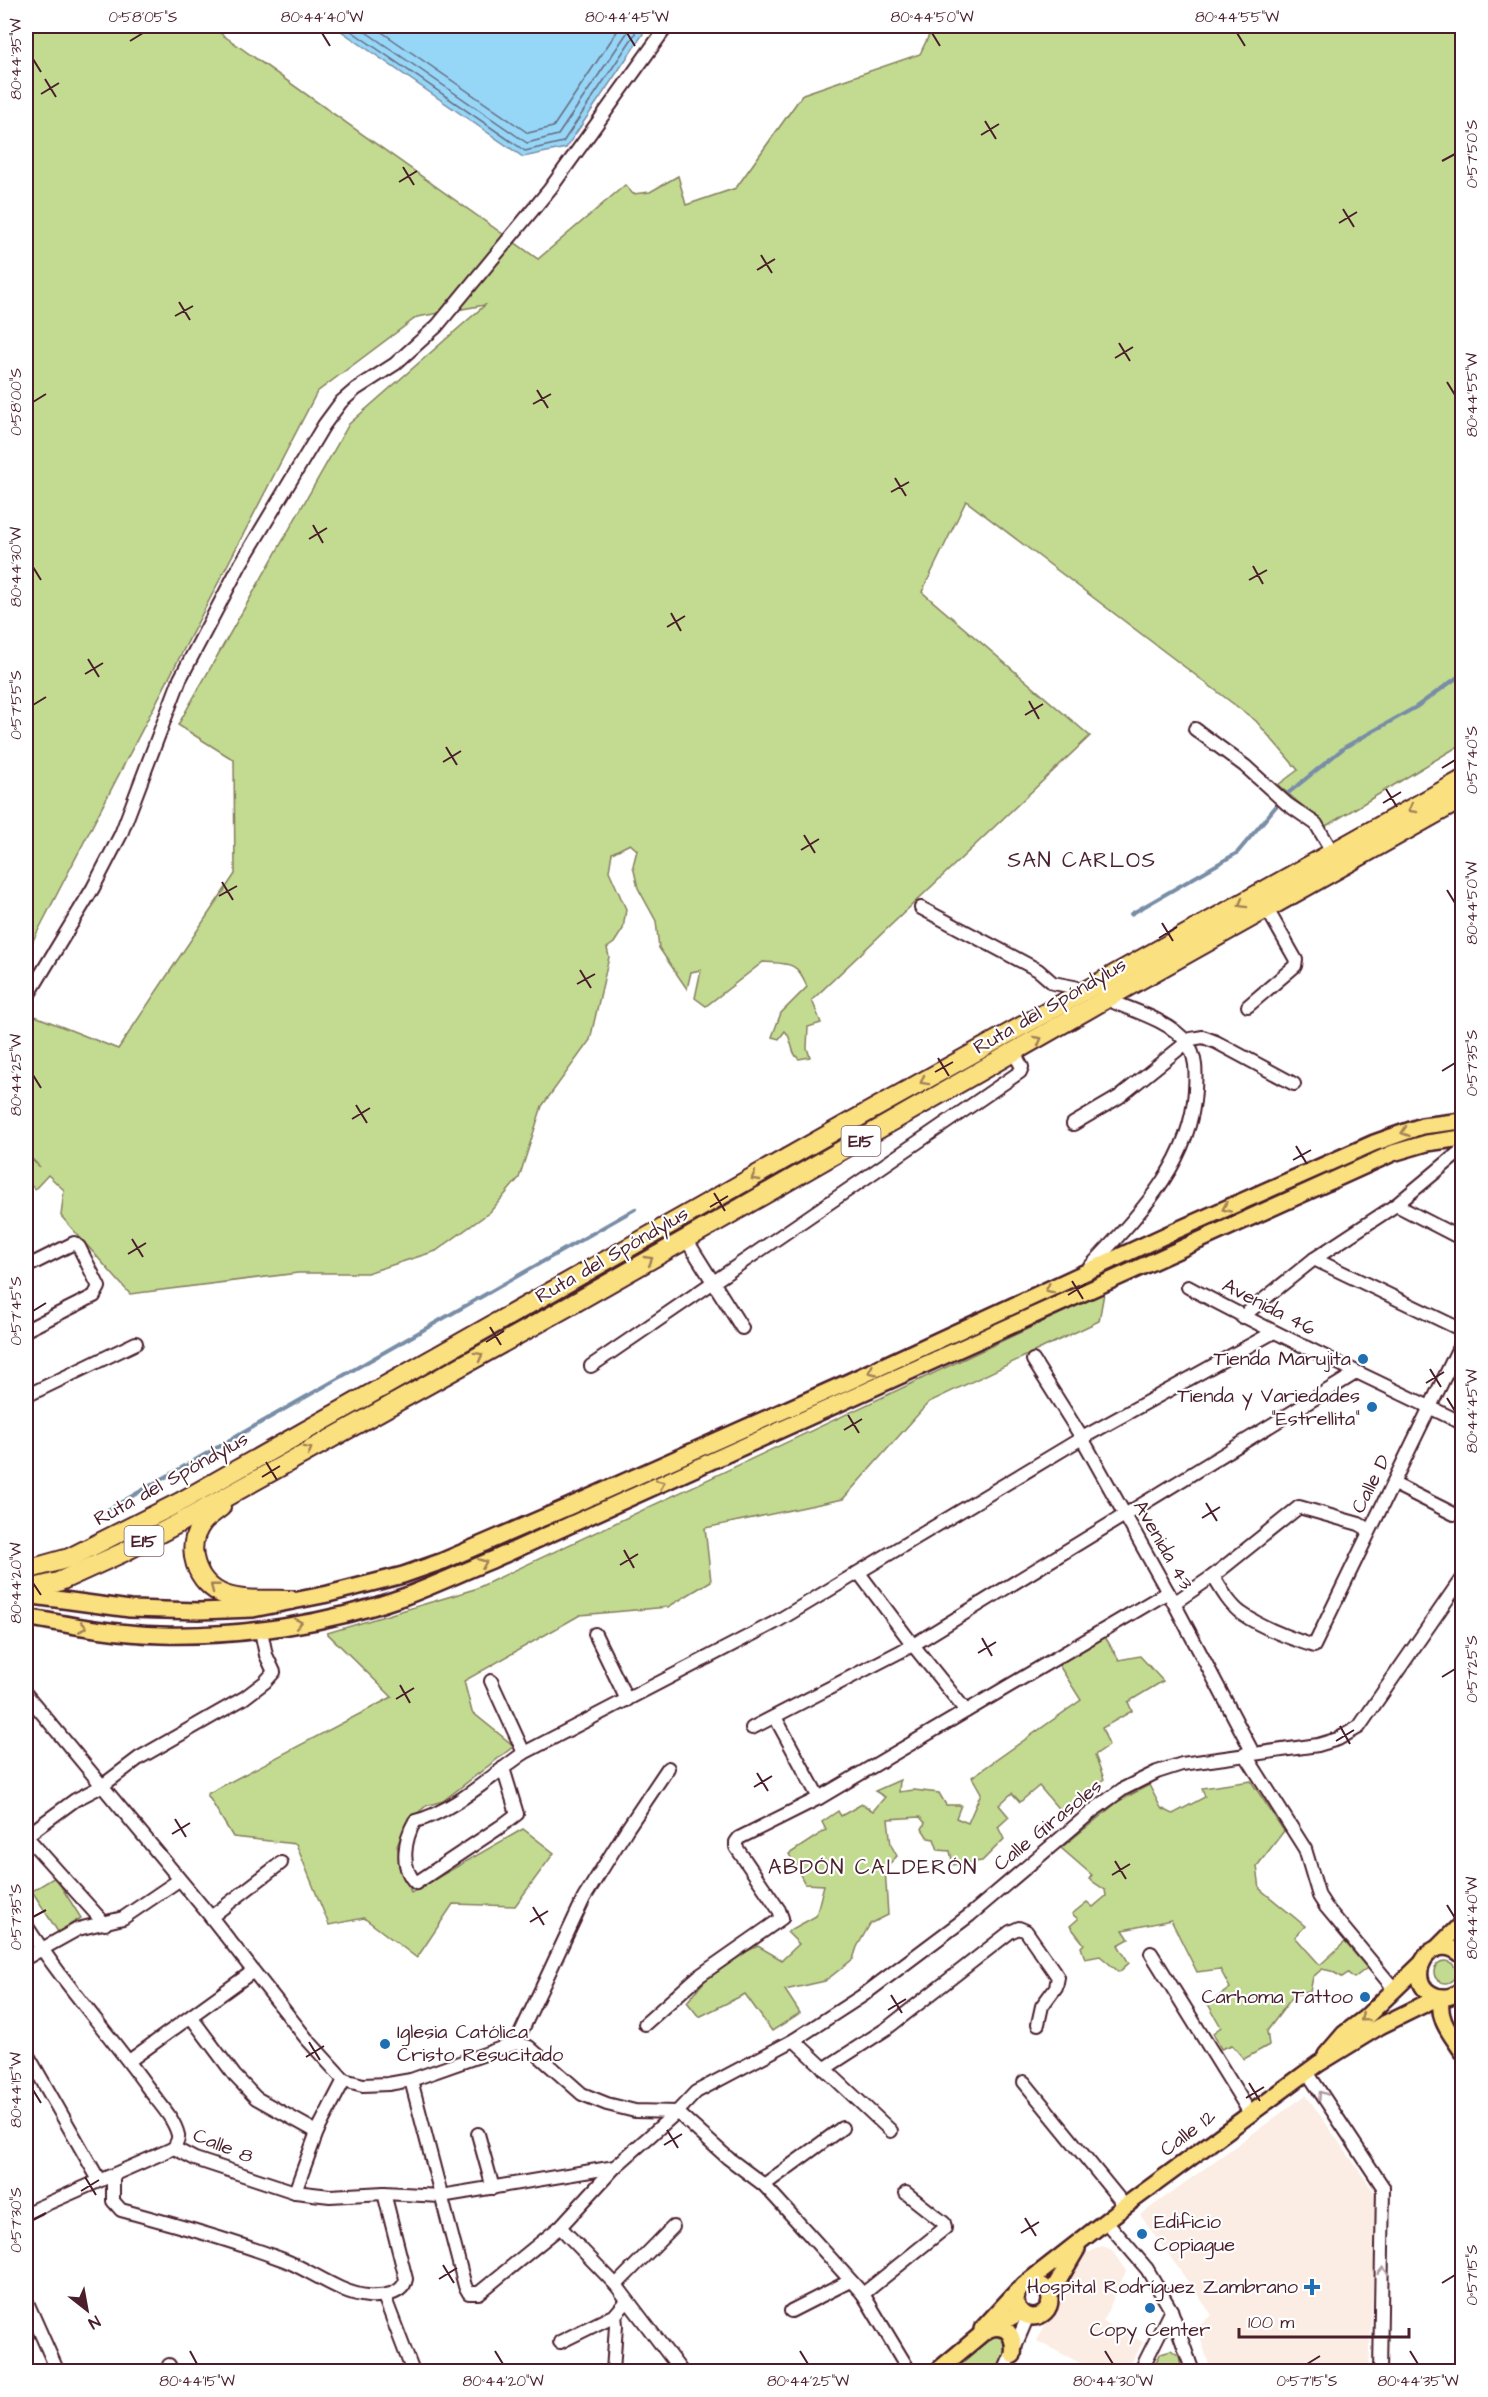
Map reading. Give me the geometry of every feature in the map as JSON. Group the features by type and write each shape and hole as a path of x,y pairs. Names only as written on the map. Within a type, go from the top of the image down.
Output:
{"highway":[{"name":"Ruta del Spóndylus","path":"26,1570 69,1558 180,1502 852,1121 1462,780"},
{"name":"Ruta del Spóndylus","path":"26,1590 58,1582 124,1552 475,1359 1462,799"},
{"path":"257,1478 203,1522 194,1539 193,1558 206,1582 223,1594 234,1598 290,1600"}],"main road":[{"path":"26,1595 70,1603 164,1611 252,1609 370,1584 443,1561 844,1384 1374,1143 1422,1126 1462,1121"},
{"path":"26,1617 96,1629 159,1635 261,1630 353,1612 404,1597 492,1560 1383,1157 1427,1143 1462,1138"},
{"path":"1437,1949 1462,1923"},
{"path":"1437,1949 1451,1948 1462,1955"},
{"name":"Calle 12","path":"1320,2062 1344,2034 1395,1990 1430,1952 1437,1949"},
{"path":"1422,1963 1420,1970 1422,1984 1433,1994 1441,1997 1440,2006 1444,2022 1462,2051"},
{"name":"Calle 12","path":"936,2372 961,2350 1021,2288 1125,2206 1320,2062 1401,2016 1441,1997 1452,1996 1462,1989"},
{"path":"1401,2016 1427,2015 1444,2022"},
{"name":"Calle 12","path":"1050,2295 1082,2241"},
{"path":"1040,2284 1050,2295 1046,2311 1037,2316 1024,2314 1016,2304 1021,2288 1040,2284"},
{"name":"Calle 12","path":"961,2350 992,2328 1024,2314"},
{"path":"992,2328 1002,2328 1010,2333 1014,2342 1013,2355"}],"street":[{"path":"26,999 93,888 121,834 185,669 240,565 324,425 341,402 356,389 395,364 437,326 550,189 667,26"},
{"path":"1195,729 1245,766 1287,804 1316,824 1333,853"},
{"path":"921,908 1038,970 1053,983 1074,987 1083,993"},
{"path":"1248,1006 1295,966 1296,960 1267,909"},
{"path":"1084,1273 1161,1186 1183,1145 1196,1084 1196,1062 1186,1042 1174,1030 1148,1016 1106,999"},
{"path":"1072,1124 1119,1097 1186,1042 1203,1037 1294,1084"},
{"path":"591,1366 1020,1072 1022,1067 1014,1053"},
{"path":"1242,1317 1314,1259 1396,1205 1462,1150"},
{"path":"1396,1205 1462,1239"},
{"path":"686,1239 742,1328"},
{"path":"26,1267 75,1243 79,1246 99,1287 94,1296 26,1330"},
{"path":"1314,1259 1462,1330"},
{"name":"Avenida 46","path":"1188,1287 1242,1317 1462,1423"},
{"path":"502,1768 517,1814 416,1883 410,1877 406,1852 406,1835 415,1821 439,1811 502,1768 524,1753 774,1623 1082,1438 1274,1332"},
{"name":"Calle D","path":"1213,1576 1227,1599 1240,1612 1288,1638 1314,1646 1462,1341"},
{"path":"26,1396 136,1342"},
{"name":"Avenida 43","path":"1033,1360 1082,1438 1171,1597 1249,1753 1305,1849 1319,1896 1395,1990"},
{"path":"752,1728 912,1645 1356,1373"},
{"path":"1394,1484 1454,1514"},
{"path":"645,2024 699,1976 782,1918 779,1910 736,1847 739,1838 819,1798 966,1711 1213,1576 1299,1507 1359,1524 1370,1530"},
{"path":"860,1573 912,1645 966,1711"},
{"name":"Calle Girasoles","path":"441,2196 465,2286 469,2293 479,2293 560,2227 615,2167 696,2092 794,2040 862,1996 970,1915 1095,1809 1122,1790 1157,1772 1182,1764 1318,1745 1338,1739 1359,1727 1462,1578"},
{"path":"105,1924 26,1836 75,1800 102,1786 139,1758 244,1698 265,1682 274,1672 266,1655 261,1630"},
{"path":"595,1634 627,1700"},
{"path":"491,1681 524,1753"},
{"path":"26,1694 211,1917 252,1972 344,2080 363,2085 411,2080 516,2043 529,2047 582,2094 607,2104 635,2111 677,2112 728,2158 764,2185 863,2294 910,2372"},
{"path":"775,1717 819,1798"},
{"path":"516,2043 584,1898 668,1768"},
{"path":"211,1917 281,1863"},
{"path":"26,1958 40,1948 78,1929 123,1918 179,1880"},
{"path":"26,1925 40,1948 129,2061 169,2117 178,2133 174,2148"},
{"path":"824,2069 886,2029 1010,1932 1019,1928 1026,1931 1058,1977 1058,1984 1042,2006 1038,2024"},
{"path":"1151,1953 1250,2113"},
{"path":"129,2061 252,1972"},
{"path":"191,2017 235,2076 256,2098 317,2132"},
{"path":"794,2040 891,2131"},
{"path":"26,2052 99,2180"},
{"path":"1307,2072 1383,2187 1380,2372"},
{"path":"295,2192 317,2132 344,2080"},
{"path":"411,2080 441,2196"},
{"path":"1024,2082 1125,2206"},
{"path":"764,2185 842,2128"},
{"path":"478,2134 493,2188"},
{"name":"Calle 8","path":"26,2213 174,2148 195,2159 295,2192 330,2196 384,2193 441,2196 615,2167"},
{"path":"113,2176 113,2201 121,2210 240,2245 285,2261 356,2294 368,2296 384,2296 402,2289 406,2279 384,2193"},
{"path":"863,2294 945,2228 944,2223 906,2193"},
{"path":"1106,2221 1148,2268 1171,2310 1193,2372"},
{"path":"560,2227 616,2284 682,2372"},
{"path":"616,2284 673,2228"},
{"path":"792,2311 850,2281"},
{"path":"384,2296 413,2372"},
{"path":"26,2300 58,2372"},
{"path":"560,2343 615,2314 627,2301"},
{"path":"1140,2372 1171,2310"},
{"path":"613,2372 615,2314"},
{"path":"1004,2372 1013,2355 1024,2314"}],"shaded area":[{"path":"1306,2095 1377,2196 1369,2371 1211,2371 1197,2327 1212,2315 1140,2215"},
{"path":"1102,2246 1111,2249 1126,2271 1103,2321 1143,2342 1127,2371 1096,2371 1037,2341 1072,2273 1084,2255"}],"green space":[{"path":"26,26 210,26 538,259 625,185 633,194 650,192 678,176 686,205 736,188 803,94 920,54 931,31 869,26 1462,26 1462,744 1326,826 1278,785 1298,770 1256,721 966,501 922,592 1090,736 812,1000 821,1023 808,1027 807,1048 810,1057 799,1059 796,1056 785,1031 779,1039 772,1037 781,1013 807,987 796,968 779,963 763,962 706,1006 695,998 701,970 691,972 687,989 659,948 656,921 638,888 633,866 637,850 630,844 612,853 609,871 626,909 623,929 614,943 607,948 609,957 590,1040 542,1106 519,1178 490,1212 436,1251 367,1273 298,1273 130,1294 61,1216 64,1190 48,1175 35,1189 26,1181 26,1155 40,1167 26,1153 26,1021 30,1014 118,1049 235,874 234,760 178,725 349,424 485,305 417,317 317,392 26,954"},
{"path":"1104,1293 1099,1321 929,1402 843,1499 705,1528 711,1581 668,1607 580,1615 464,1681 472,1712 514,1746 443,1801 426,1806 407,1822 397,1846 411,1893 523,1829 554,1853 515,1906 453,1904 417,1958 364,1918 329,1925 296,1844 233,1837 207,1794 392,1697 327,1633 475,1589"},
{"path":"1102,1632 1119,1660 1140,1656 1163,1681 1128,1702 1132,1711 1102,1728 1109,1745 1095,1755 1104,1779 1062,1813 1039,1786 1020,1802 1012,1793 999,1805 1009,1817 998,1827 1004,1839 982,1861 953,1865 950,1851 938,1850 934,1839 928,1838 922,1829 925,1823 920,1817 888,1819 891,1845 897,1856 885,1868 888,1915 870,1924 853,1959 825,1981 785,1990 800,2013 772,2031 745,1994 699,2017 687,2002 719,1964 758,1946 782,1960 799,1944 787,1932 816,1916 824,1885 805,1884 789,1854 826,1830 822,1822 838,1811 841,1816 862,1804 873,1811 885,1797 875,1791 900,1780 899,1792 914,1790 939,1793 946,1805 961,1805 956,1818 968,1823 981,1793 972,1777 1081,1700 1055,1659"},
{"path":"1251,1781 1284,1831 1257,1866 1260,1889 1305,1926 1295,1937 1320,1965 1345,1942 1367,1968 1354,1978 1348,1973 1342,1977 1322,1969 1313,1977 1310,1992 1294,1995 1267,2031 1269,2045 1244,2059 1232,2045 1221,2049 1213,2033 1221,2027 1208,2004 1230,1988 1220,1969 1197,1972 1171,1920 1123,1930 1129,1939 1118,1945 1129,1963 1119,1972 1100,1956 1085,1959 1081,1947 1084,1944 1070,1926 1078,1919 1072,1914 1087,1902 1093,1907 1106,1896 1105,1890 1089,1879 1092,1875 1061,1848 1119,1801 1149,1785 1161,1808 1173,1814 1205,1797 1202,1788"},
{"path":"55,1877 81,1918 58,1932 32,1891"},
{"path":"1445,1961 1453,1964 1456,1972 1453,1980 1445,1983 1437,1980 1434,1972 1437,1964"},
{"path":"992,2335 1003,2339 1007,2351 996,2371 948,2372"},
{"path":"1171,2350 1179,2356 1182,2371 1151,2371 1161,2353"}],"water":[{"path":"334,26 640,26 643,34 566,148 523,157"}],"waterway":[{"path":"1287,794 1345,747 1416,707 1462,674"},
{"path":"1131,914 1237,853 1278,804"},
{"path":"99,1515 635,1209"},
{"path":"26,1547 31,1547"}],"place":[{"name":"Tienda Marujita","path":"1363,1359"},
{"name":"Tienda y Variedades “Estrellita”","path":"1372,1407"},
{"name":"Carhoma Tattoo","path":"1365,1997"},
{"name":"Iglesia Católica Cristo Resucitado","path":"385,2044"},
{"name":"Edificio Copiague","path":"1142,2234"},
{"name":"Hospital Rodríguez Zambrano","path":"1312,2287"},
{"name":"Copy Center","path":"1150,2308"}],"district":[{"name":"SAN CARLOS","path":"1082,860"},
{"name":"ABDÓN CALDERÓN","path":"873,1867"}]}
